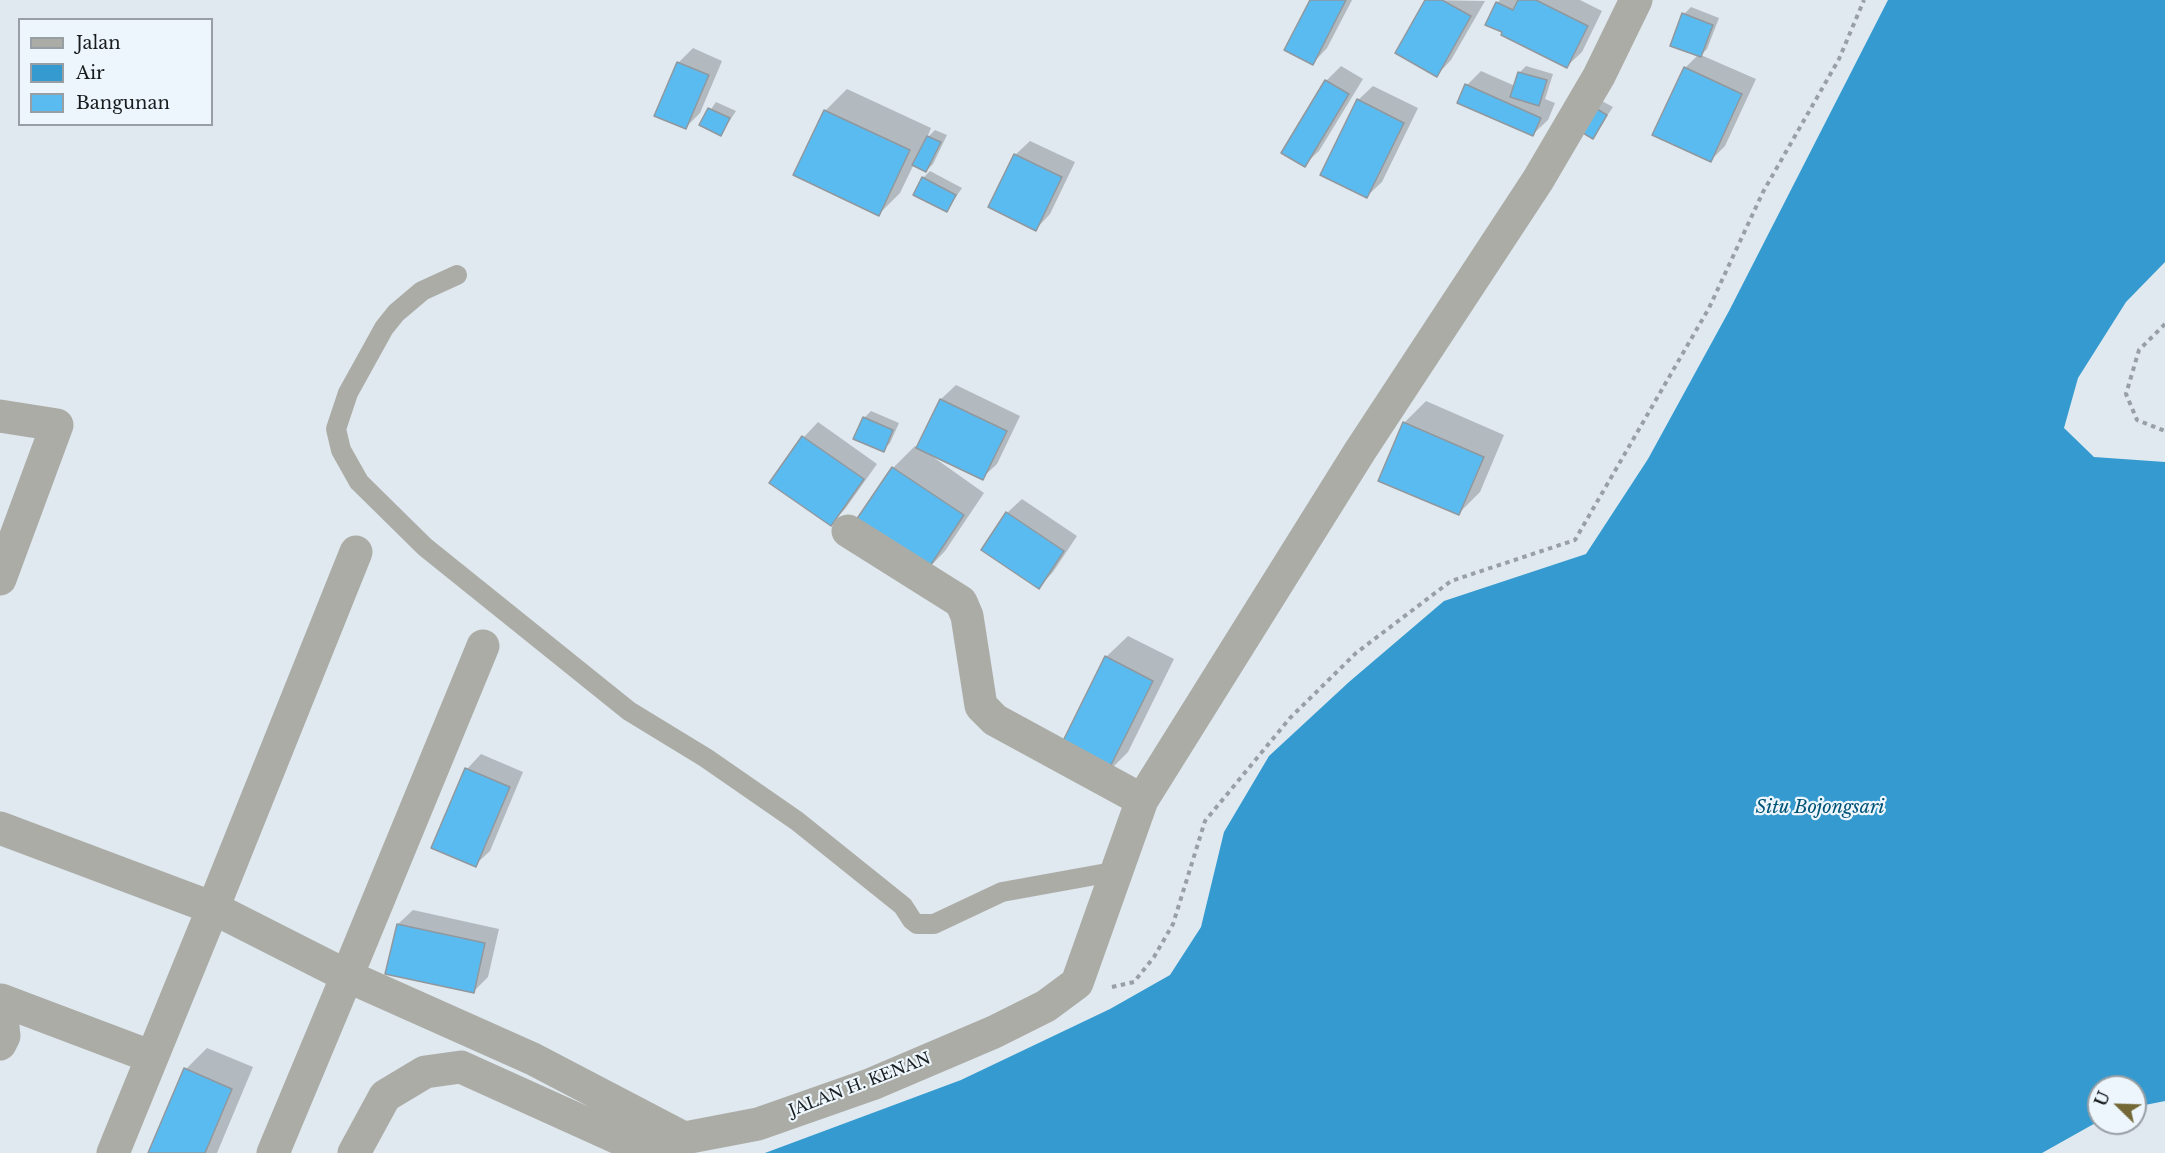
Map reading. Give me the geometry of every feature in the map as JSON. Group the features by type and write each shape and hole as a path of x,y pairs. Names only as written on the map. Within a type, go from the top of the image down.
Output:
{"street":[{"path":"1077,983 1142,800 1366,442 1538,180 1599,76 1636,0"},
{"path":"0,416 57,426 0,579"},
{"path":"848,531 961,602 967,616 981,706 996,720 1142,800"},
{"path":"113,1153 356,552"},
{"path":"273,1153 483,646"},
{"path":"0,828 213,908 347,976 533,1059 684,1138"},
{"name":"JALAN H. KENAN","path":"634,1150 758,1124 872,1084 1004,1027 1046,1006 1077,983"},
{"path":"0,1044 4,1035 0,1000 152,1057"},
{"path":"354,1153 385,1096 425,1072 461,1067 634,1150"}],"lane":[{"path":"457,275 422,291 396,313 384,328 348,393 336,429 341,450 359,482 425,547 629,711 706,758 797,821 890,894 917,924 934,924 1002,892 1118,871"}],"path":[{"path":"1077,983 1103,990 1134,982 1154,957 1173,924 1205,821 1283,725 1356,653 1450,581 1575,540 1709,308 1763,192 1839,59 1864,0"},
{"path":"2165,324 2139,350 2126,394 2137,420 2165,431"}],"water":[{"name":"Situ Bojongsari","path":"1888,0 2165,0 2165,262 2126,302 2078,378 2064,428 2094,457 2165,462 2165,1101 2147,1105 2147,1075 2087,1075 2087,1128 2042,1153 765,1153 961,1080 1110,1009 1170,975 1201,927 1224,832 1269,756 1349,682 1444,601 1586,554 1648,459 1729,311"}],"building":[{"path":"1310,0 1346,0 1313,65 1284,50"},
{"path":"1425,0 1442,0 1471,16 1437,77 1395,53"},
{"path":"1518,0 1536,0 1588,26 1567,68 1485,25 1496,2 1513,10"},
{"path":"1682,13 1713,25 1701,57 1670,46"},
{"path":"677,62 709,75 686,129 654,116"},
{"path":"1684,67 1742,94 1711,162 1652,135"},
{"path":"1518,72 1547,80 1539,106 1510,97"},
{"path":"1325,80 1349,94 1305,167 1281,153"},
{"path":"1465,84 1541,118 1533,136 1457,103"},
{"path":"1357,99 1404,123 1367,198 1320,175"},
{"path":"1592,106 1607,115 1593,139 1578,130"},
{"path":"708,108 730,118 721,136 699,125"},
{"path":"824,110 910,150 879,216 793,175"},
{"path":"927,136 941,142 926,172 912,165"},
{"path":"1014,154 1062,177 1036,231 988,207"},
{"path":"922,177 956,195 947,212 913,195"},
{"path":"940,399 1007,431 983,480 916,448"},
{"path":"863,417 893,430 884,452 853,439"},
{"path":"1403,422 1484,457 1459,515 1378,481"},
{"path":"802,436 864,479 831,526 769,483"},
{"path":"892,467 964,515 924,575 852,526"},
{"path":"1006,512 1064,551 1039,589 981,550"},
{"path":"1105,656 1153,681 1106,775 1058,751"},
{"path":"465,768 510,787 476,867 431,848"},
{"path":"397,924 485,943 474,993 385,974"},
{"path":"184,1068 232,1089 205,1153 148,1153"}]}
